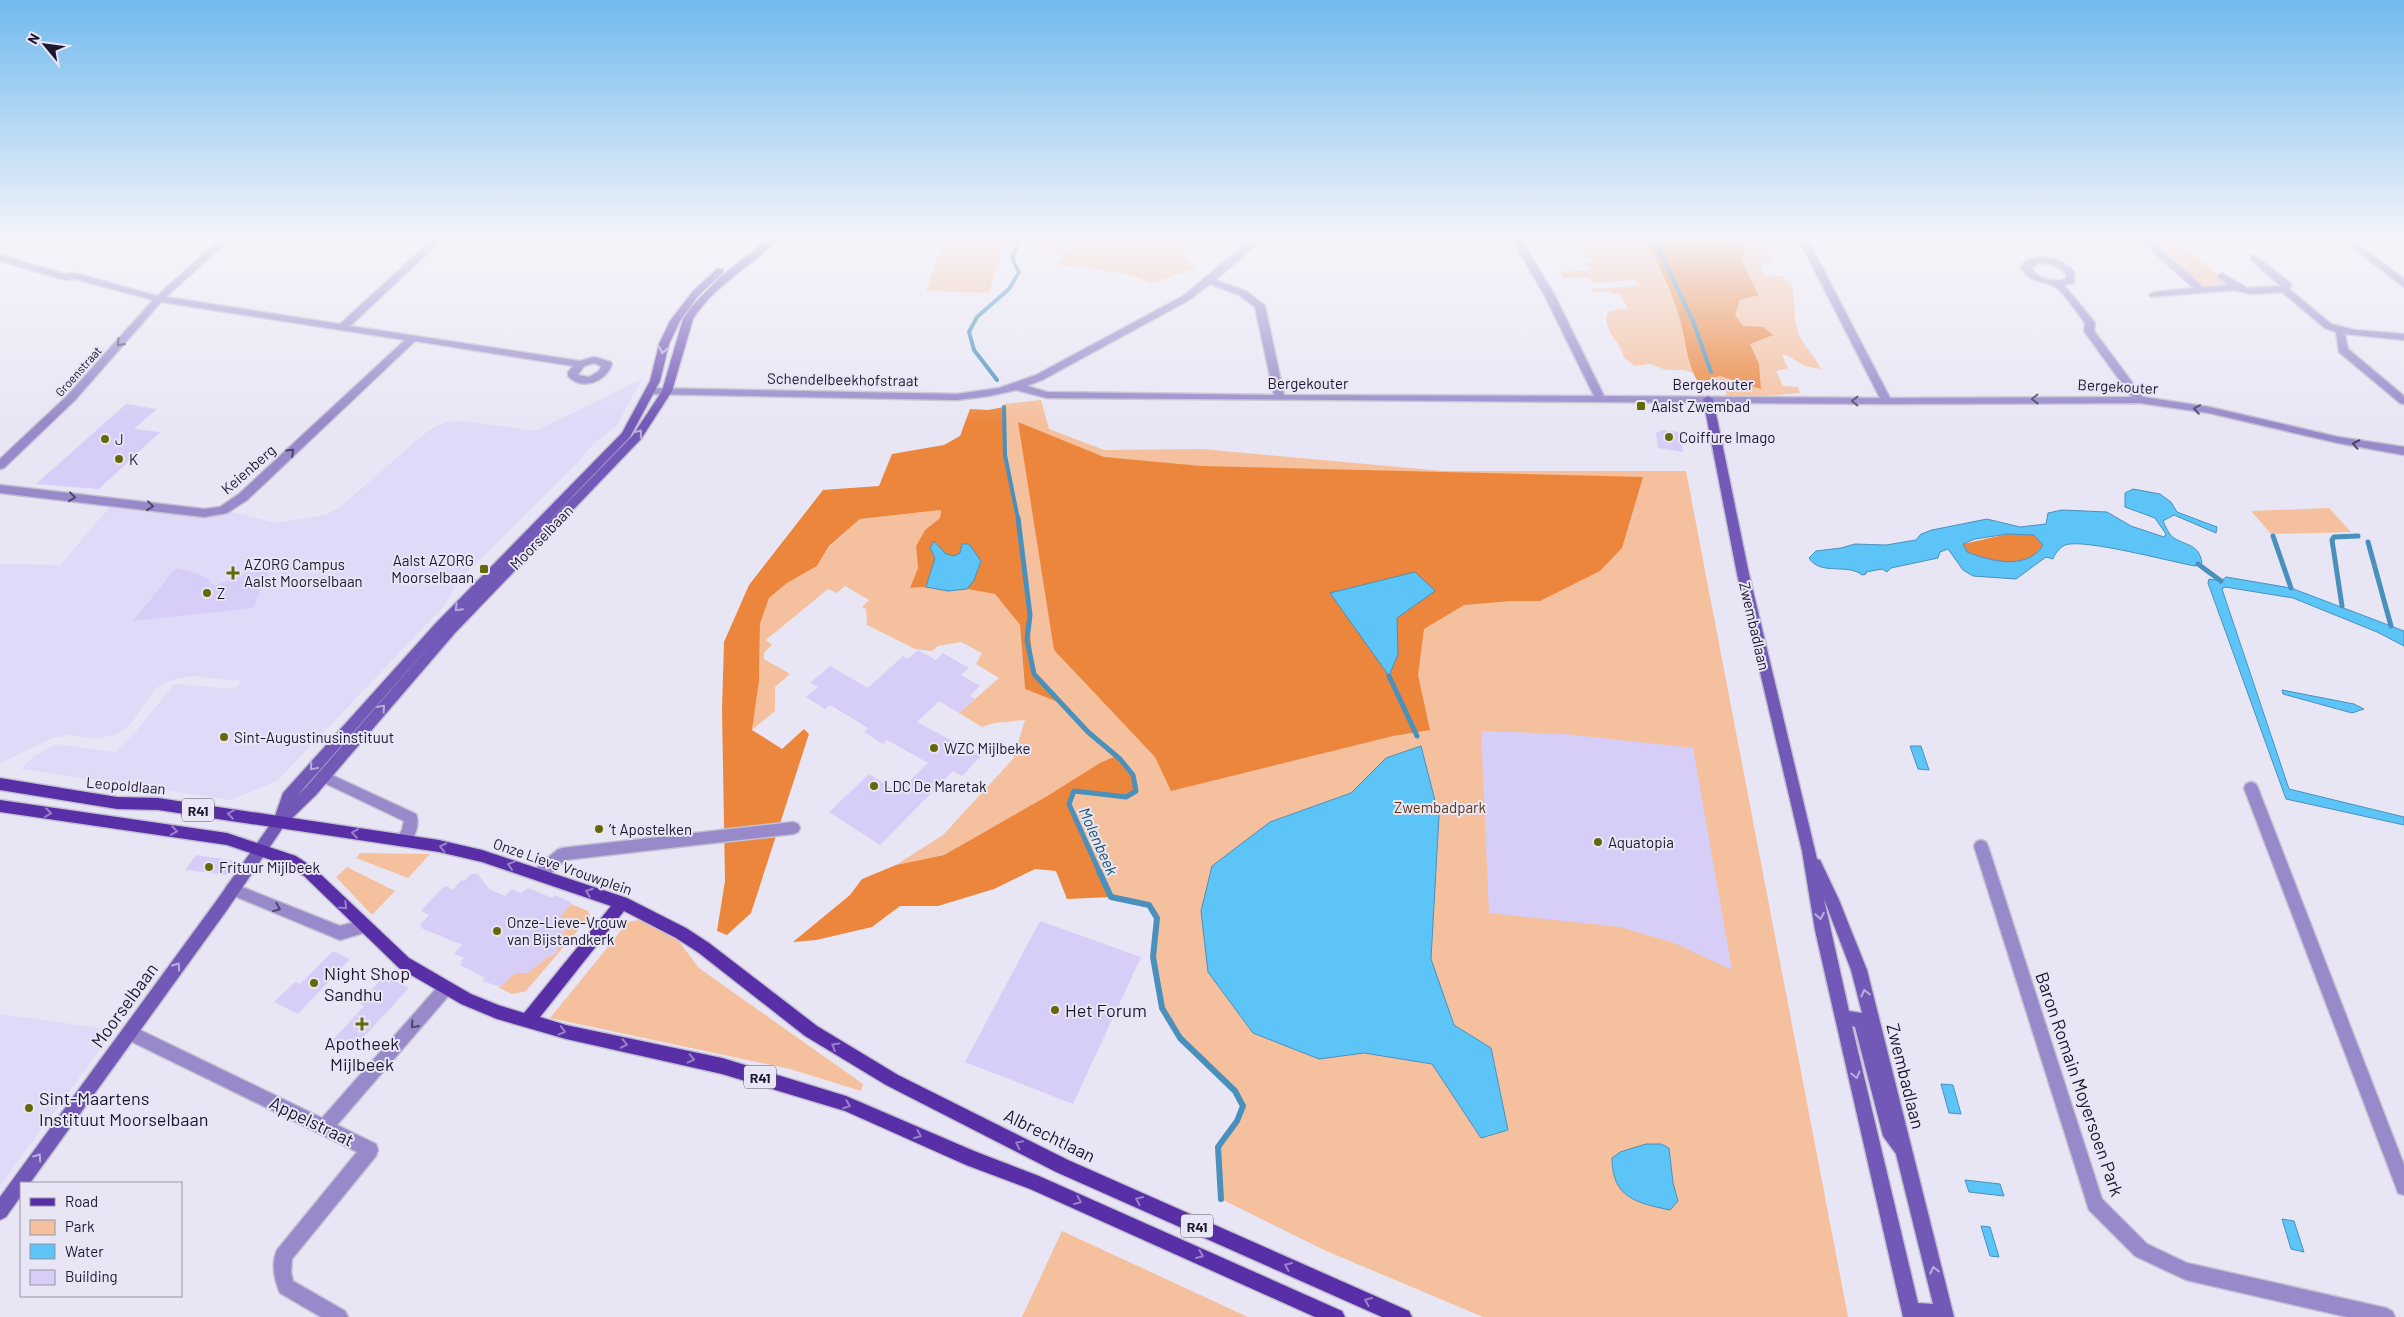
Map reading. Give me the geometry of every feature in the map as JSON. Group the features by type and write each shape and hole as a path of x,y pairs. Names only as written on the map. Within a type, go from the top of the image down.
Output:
{"main road":[{"name":"Moorselbaan","path":"279,822 288,797 360,714 516,547 626,435 650,391 664,344 683,309 692,299"},
{"name":"Moorselbaan","path":"21,1182 279,822 311,791 451,630 636,437 667,391 688,319 703,299"},
{"name":"Zwembadlaan","path":"1708,399 1743,574 1809,851 1822,930 1912,1315"},
{"name":"Leopoldlaan","path":"0,784 117,803 158,804 279,822"},
{"name":"R41","path":"0,806 227,838 291,860 309,872 404,963 446,988 498,1012 527,1021 722,1066 846,1104 972,1158 1037,1183 1336,1317"},
{"name":"Onze Lieve Vrouwplein","path":"279,822 403,840 482,856 622,903 681,933 704,948"},
{"name":"Zwembadlaan","path":"1809,851 1832,900 1859,970 1945,1316"},
{"path":"527,1021 622,903"},
{"name":"Albrechtlaan","path":"704,948 811,1031 892,1080 1062,1166 1403,1317"},
{"path":"1842,1018 1861,1020 1890,1136 1904,1151"},
{"name":"Moorselbaan","path":"0,1211 20,1183"},
{"path":"1912,1315 1945,1316"}],"street":[{"name":"Groenstraat","path":"0,465 59,411 159,299"},
{"path":"162,299 413,338 574,366"},
{"path":"343,327 373,299"},
{"name":"Schendelbeekhofstraat","path":"667,391 957,397 986,395 1017,387 1040,377 1183,299"},
{"path":"1254,299 1260,306 1280,398"},
{"path":"1552,299 1600,399"},
{"path":"1834,299 1887,401"},
{"path":"2070,299 2090,324 2089,331 2140,400"},
{"path":"2296,299 2328,326 2342,331 2404,337"},
{"path":"2342,331 2340,340 2343,350 2404,401"},
{"name":"Keienberg","path":"0,489 204,513 223,510 243,497 413,338"},
{"name":"Bergekouter","path":"1017,387 1048,395 1280,398 1887,401 2140,400 2209,410 2338,440 2404,451"},
{"path":"650,391 667,391"},
{"path":"323,776 411,818 409,832 403,840"},
{"path":"2251,788 2404,1187"},
{"path":"539,874 562,854 794,828"},
{"name":"Baron Romain Moyersoen Park","path":"1981,846 2095,1204 2141,1250 2186,1271 2386,1317"},
{"path":"232,889 340,933 365,926"},
{"path":"325,1127 446,988"},
{"name":"Appelstraat","path":"130,1032 370,1150 284,1256 282,1272 286,1287 338,1317"}],"shaded area":[{"path":"1673,299 1742,299 1740,300 1735,315 1743,326 1763,327 1773,335 1750,344 1759,364 1761,389 1720,376 1699,383 1691,368"},
{"name":"AZORG Campus Aalst Moorselbaan","path":"643,378 616,426 593,444 578,462 457,582 445,605 277,781 231,800 21,769 34,756 56,744 115,752 137,730 174,684 235,689 241,681 192,676 175,679 156,688 130,725 117,734 98,739 69,735 53,738 0,763 0,564 60,565 114,502 204,513 223,510 276,523 326,515 339,508 424,434 435,427 447,422 464,421 536,431"},
{"path":"1004,407 1005,455 1022,554 1034,674 1060,703 1025,689 1020,625 995,594 967,589 948,591 923,587 910,588 918,568 916,546 925,530 940,518 941,510 860,519 829,546 817,566 787,583 769,598 760,624 759,681 752,730 782,749 804,729 809,734 751,913 727,935 717,931 725,881 722,710 724,642 749,585 823,490 879,486 892,454 944,445 960,436 970,409 988,410"},
{"path":"1018,422 1104,457 1201,466 1643,477 1622,548 1600,571 1540,601 1511,601 1464,605 1424,629 1418,675 1430,730 1393,736 1171,791 1155,757 1054,650"},
{"path":"2008,534 2034,535 2044,545 2037,553 2028,558 2008,562 1997,561 1967,552 1963,544"},
{"path":"1116,756 1133,775 1136,791 1126,797 1074,791 1069,804 1111,897 1067,899 1056,871 1035,869 994,889 938,906 900,906 872,927 816,940 793,942 850,895 862,879 896,865 944,855 1049,795 1100,763"},
{"name":"Sint-Maartens Instituut Moorselbaan","path":"0,1014 114,1030 0,1186"}],"green space":[{"path":"1623,299 1793,299 1798,332 1821,369 1805,366 1786,355 1782,355 1788,368 1776,371 1783,386 1798,387 1800,393 1728,399 1725,390 1713,391 1699,383 1693,373 1684,370 1666,370 1650,364 1635,366 1624,358 1609,330 1607,319 1608,312 1628,308"},
{"name":"Zwembadpark","path":"1041,400 1049,429 1104,450 1202,449 1443,471 1686,471 1848,1317 1483,1317 1324,1250 1221,1199 1218,1147 1237,1121 1242,1106 1235,1091 1180,1038 1162,1008 1153,957 1157,918 1149,905 1111,897 1069,804 1074,791 1126,797 1133,775 1049,795 944,855 896,865 943,835 1013,759 1025,720 994,723 982,727 959,713 999,678 976,664 982,653 961,642 938,646 932,651 915,649 867,625 866,609 862,607 869,600 845,586 837,593 828,589 766,640 772,645 764,653 764,659 790,674 775,687 775,711 752,730 759,681 760,624 769,598 787,583 817,566 829,547 860,519 941,510 940,518 925,530 916,546 918,568 910,588 923,587 948,591 967,589 995,594 1020,625 1025,689 1059,703 1034,674 1027,640 1030,614 1019,525 1005,455 1004,404"},
{"path":"2329,508 2351,532 2271,534 2251,511"},
{"path":"360,853 430,854 408,878 356,858"},
{"path":"347,867 395,891 372,915 336,877"},
{"path":"571,904 588,911 590,916 526,991 512,994 499,988"},
{"path":"651,918 677,939 699,968 863,1084 861,1091 790,1069 550,1018 628,922"},
{"path":"1062,1231 1248,1317 1022,1317"}],"water":[{"path":"2133,489 2160,494 2171,502 2177,512 2217,527 2216,533 2174,515 2163,521 2172,537 2192,546 2198,552 2202,563 2195,566 2128,551 2075,544 2063,546 2053,559 2046,557 2016,579 1973,576 1963,570 1948,549 1940,552 1938,558 1891,568 1887,572 1882,569 1866,572 1866,574 1862,575 1849,570 1820,567 1809,558 1816,551 1855,544 1886,545 1916,540 1921,534 1932,530 1987,519 2020,527 2046,524 2048,513 2062,510 2107,512 2131,526 2164,537 2166,534 2155,518 2125,507 2125,493","holes":["2008,534 2034,535 2043,545 2036,553 2018,561 1997,561 1976,555 1967,552 1963,544 1975,539"]},
{"path":"934,541 946,554 954,556 960,553 962,544 969,544 981,561 974,580 967,589 948,591 926,587 935,558 930,548"},
{"path":"1415,572 1435,591 1397,618 1398,654 1389,676 1330,593"},
{"path":"2226,577 2291,588 2404,631 2404,646 2377,632 2293,598 2225,587 2222,589 2289,789 2404,817 2404,825 2286,799 2208,583 2209,579 2221,581"},
{"path":"2282,690 2354,704 2364,709 2352,713 2283,694"},
{"path":"1421,746 1439,816 1431,959 1454,1025 1491,1048 1508,1130 1481,1138 1432,1064 1364,1053 1319,1059 1253,1033 1208,972 1201,911 1212,866 1270,822 1351,793 1386,758"},
{"path":"1910,746 1921,746 1929,770 1918,769"},
{"path":"1941,1084 1953,1085 1961,1114 1949,1113"},
{"path":"1646,1144 1661,1144 1669,1148 1673,1183 1678,1201 1670,1210 1637,1201 1622,1190 1616,1182 1612,1158 1620,1152"},
{"path":"1965,1180 2000,1184 2004,1196 1969,1192"},
{"path":"2282,1219 2294,1221 2304,1252 2291,1249"},
{"path":"1981,1226 1990,1227 1999,1257 1990,1256"}],"building":[{"path":"126,404 157,409 134,429 160,432 99,489 36,484"},
{"name":"Coiffure Imago","path":"1660,430 1680,432 1683,452 1658,448 1656,432 1661,432"},
{"name":"Z","path":"176,568 199,574 209,580 214,586 245,574 269,569 253,608 133,621"},
{"name":"WZC Mijlbeke","path":"918,650 936,660 943,653 969,668 961,675 980,686 970,696 975,699 959,713 939,701 917,722 981,756 962,776 953,771 880,845 829,812 869,774 898,792 928,763 887,740 883,744 864,732 868,728 830,705 825,709 806,697 818,687 810,683 830,666 868,688 903,656 908,659"},
{"name":"Aquatopia","path":"1481,731 1565,734 1693,748 1732,970 1674,943 1620,927 1489,913"},
{"name":"Frituur Mijlbeek","path":"196,855 237,861 227,875 185,870"},
{"name":"Onze-Lieve-Vrouw van Bijstandkerk","path":"471,874 478,874 489,889 505,896 512,889 521,893 528,888 552,898 555,895 572,903 560,918 566,927 556,953 549,956 528,973 515,973 501,987 482,981 485,978 460,965 464,958 454,954 462,945 421,928 422,926 420,925 429,915 421,911 442,888 446,886 453,890 461,880 464,881"},
{"name":"Het Forum","path":"1040,921 1141,957 1073,1104 965,1062"},
{"name":"Night Shop Sandhu","path":"333,951 350,959 298,1014 274,1002 295,982 300,984"},
{"name":"Apotheek Mijlbeek","path":"384,976 409,988 350,1052 331,1042 364,1006 359,1003"}],"waterway":[{"name":"Molenbeek","path":"997,299 977,317 969,332 974,350 997,380"},
{"path":"1683,299 1693,321 1711,372"},
{"name":"Molenbeek","path":"1004,407 1005,455 1018,519"},
{"name":"Molenbeek","path":"1018,518 1030,615 1027,640 1034,674 1088,732 1120,759 1133,775 1136,791 1126,797 1074,791 1069,804 1100,873"},
{"path":"2273,536 2291,588"},
{"path":"2342,606 2332,540 2334,537 2358,536"},
{"path":"2368,542 2391,626"},
{"path":"2198,564 2221,581"},
{"path":"1389,676 1417,736"},
{"name":"Molenbeek","path":"1099,871 1111,897 1149,905 1157,918 1153,957 1162,1008 1180,1038 1235,1091 1243,1106 1237,1121 1218,1147 1221,1199"}],"place":[{"name":"Aalst Zwembad","path":"1641,406"},
{"name":"Coiffure Imago","path":"1669,437"},
{"name":"J","path":"105,439"},
{"name":"K","path":"119,459"},
{"name":"Aalst AZORG Moorselbaan","path":"484,569"},
{"name":"AZORG Campus Aalst Moorselbaan","path":"233,573"},
{"name":"Z","path":"207,593"},
{"name":"Sint-Augustinusinstituut","path":"224,737"},
{"name":"WZC Mijlbeke","path":"934,748"},
{"name":"LDC De Maretak","path":"874,786"},
{"name":"’t Apostelken","path":"599,829"},
{"name":"Aquatopia","path":"1598,842"},
{"name":"Frituur Mijlbeek","path":"209,867"},
{"name":"Onze-Lieve-Vrouw van Bijstandkerk","path":"497,931"},
{"name":"Night Shop Sandhu","path":"314,983"},
{"name":"Het Forum","path":"1055,1010"},
{"name":"Apotheek Mijlbeek","path":"362,1024"},
{"name":"Sint-Maartens Instituut Moorselbaan","path":"29,1108"}]}
